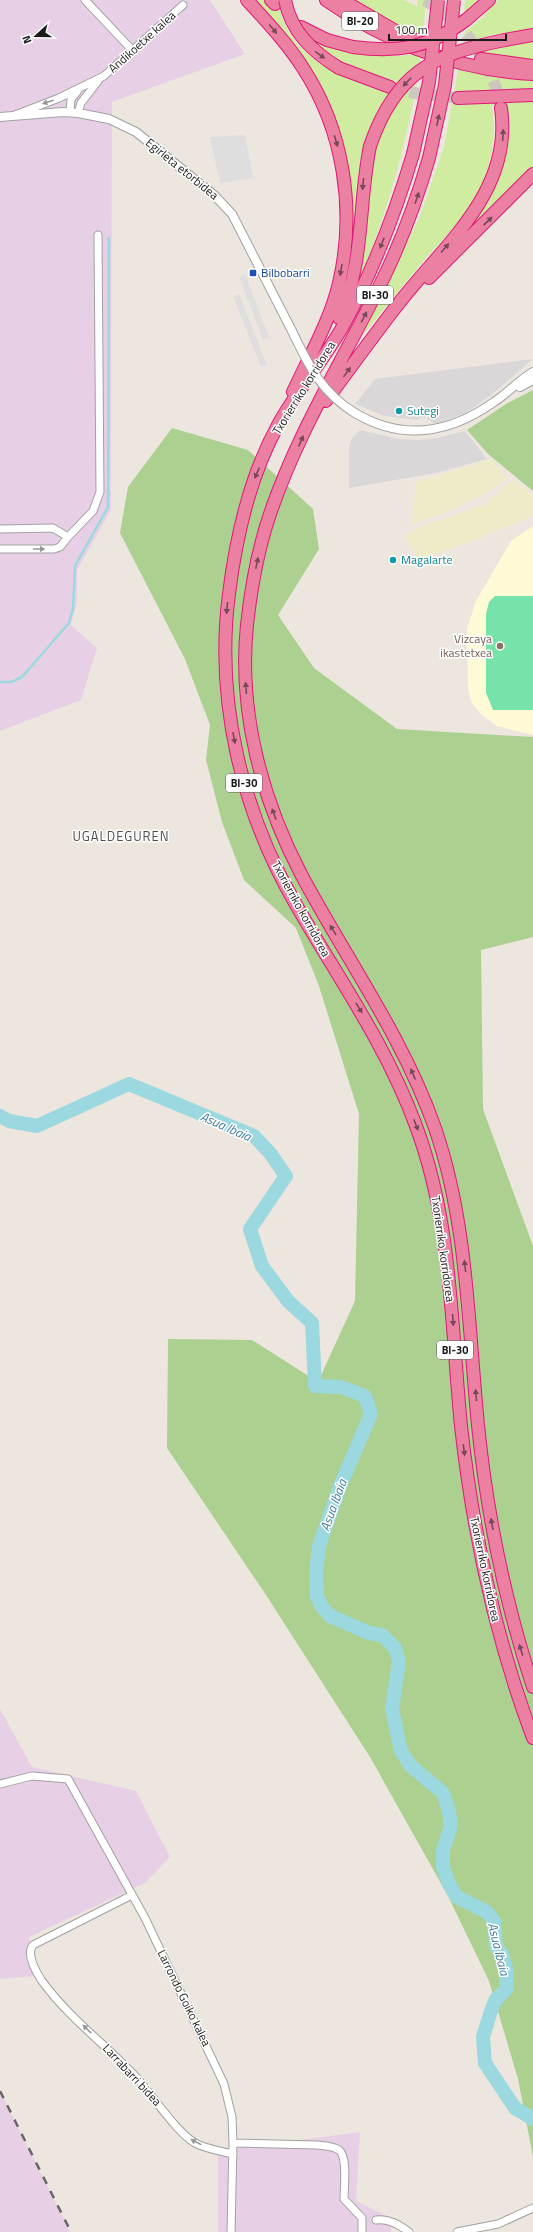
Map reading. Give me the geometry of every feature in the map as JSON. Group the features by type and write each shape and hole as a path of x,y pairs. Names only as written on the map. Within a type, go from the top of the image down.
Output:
{"highway":[{"path":"247,0 289,49 316,92 334,134 341,158 346,203 345,249 339,284 324,325 278,425"},
{"name":"BI-20","path":"326,0 391,38 437,58 499,71 533,74"},
{"name":"BI-20","path":"342,0 394,30 439,51 493,62 533,66"},
{"name":"Txorierriko korridorea","path":"438,0 429,82 413,154 392,220 361,292 322,362 278,425 254,481 237,545 229,595 226,626 227,687 236,751 253,813 278,871 297,907 381,1045 404,1094 424,1147 443,1228 451,1296 461,1419 474,1522 501,1642 533,1738"},
{"name":"Txorierriko korridorea","path":"454,0 445,85 429,158 412,212 388,268 307,426 274,500 256,563 246,631 245,667 253,738 267,794 289,850 307,886 377,1004 408,1061 423,1095 443,1153 456,1206 464,1256 481,1454 491,1520 510,1610 533,1688"},
{"path":"301,27 327,40 353,47 388,50 430,42 446,35 489,0"},
{"path":"277,1 287,8 301,36 315,52 339,68 390,87"},
{"path":"299,393 343,309 352,282 361,237 364,173 370,146 378,124 389,103 417,74 436,60 467,47 533,35"},
{"path":"458,98 533,95"},
{"path":"307,426 399,302 464,226 486,193 493,179 502,145 503,121 501,108"},
{"path":"380,327 400,311 416,290 510,200 533,174"}],"street":[{"path":"85,0 133,51"},
{"name":"Andikoetxe kalea","path":"100,78 133,51 183,5"},
{"path":"12,116 84,87 100,78"},
{"path":"74,112 100,78"},
{"path":"74,112 71,99 84,87"},
{"name":"Egirleta etorbidea","path":"0,117 74,112 108,119 136,132 222,203 240,227 316,378 333,397 355,413 372,422 394,429 425,431 459,423 505,394"},
{"path":"0,549 54,549 60,547 93,511 100,492 98,235"},
{"path":"505,394 533,372"},
{"path":"505,394 533,380"},
{"path":"0,529 53,528 68,537"},
{"name":"Larrondo Goiko kalea","path":"0,1784 32,1776 63,1778 71,1782 145,1918 221,2077 230,2105 233,2144 230,2232"},
{"name":"Larrabarri bidea","path":"132,1894 33,1945 30,1948 30,1955 41,1979 80,2022 135,2076 183,2134 195,2142 233,2154"},
{"path":"233,2144 317,2145 339,2150 344,2158 344,2199 362,2218 362,2232"},
{"path":"457,2232 498,2224 533,2208"},
{"path":"376,2220 382,2219 401,2226 409,2232"}],"shaded area":[{"path":"0,0 210,0 245,54 112,102 111,510 77,570 77,601 71,625 97,648 81,700 0,731"},
{"path":"245,135 253,178 220,183 210,137"},
{"path":"245,274 269,337 263,339 239,277"},
{"path":"239,294 267,365 261,367 233,296"},
{"path":"533,359 490,396 465,413 435,425 426,417 422,417 417,420 385,416 355,404 375,379"},
{"path":"360,430 399,439 418,440 438,438 465,431 487,459 436,473 349,488 349,448 352,438"},
{"path":"492,459 507,479 484,494 449,511 412,524 416,482"},
{"path":"514,479 533,496 533,516 473,541 418,560 405,536 421,527 486,504"},
{"name":"Vizcaya ikastetxea","path":"533,526 533,735 497,726 482,715 472,703 468,689 467,629 476,601 511,541"},
{"path":"0,1709 32,1767 136,1791 170,1857 145,1883 29,1937 36,1976 0,1979"},
{"path":"0,2091 70,2232 0,2232"},
{"path":"360,2132 356,2201 391,2218 391,2232 218,2232 218,2151"}],"green space":[{"path":"255,0 277,0 283,21 293,38 305,52 319,63 353,81 391,94 378,112 364,145 358,178 353,242 344,290 351,238 351,201 348,168 340,137 330,108 316,81 299,54 279,27"},
{"path":"350,0 404,0 417,6 418,0 426,0 420,65 396,85 384,82 329,58 300,29 343,47 357,51 387,56 402,56 418,53 382,20"},
{"path":"465,0 483,0 464,17"},
{"path":"498,0 533,0 533,30 491,35 463,43 465,32 481,19"},
{"path":"533,40 533,62 469,54"},
{"path":"458,69 495,77 533,81 533,91 454,94"},
{"path":"417,82 407,133 387,205 360,277 364,206 368,171 372,154 380,129 389,114 399,100"},
{"path":"533,100 533,167 448,260 496,183 505,158 508,105 492,106 494,134 490,162 474,201 466,213 426,258 362,336 419,218 444,147 452,103"},
{"path":"533,390 533,491 488,454 467,430 506,404"},
{"path":"172,428 248,450 313,509 319,549 278,615 314,668 397,729 533,737 533,937 481,950 483,1109 533,1246 533,2157 518,2079 489,1981 448,1896 370,1757 266,1595 167,1448 168,1339 252,1340 318,1382 355,1301 359,1114 319,986 296,928 244,880 222,822 206,760 210,725 185,659 120,533 128,487"},
{"path":"495,596 533,596 533,710 493,710 486,693 486,614 489,602"}],"waterway":[{"path":"0,682 11,682 22,677 69,623 73,609 75,566 108,507 109,238"},
{"name":"Asua Ibaia","path":"0,1116 9,1121 37,1126 129,1084 254,1136 270,1153 286,1176 250,1229 262,1266 288,1301 312,1323 315,1386 341,1387 365,1396 371,1414 340,1486 319,1546 316,1574 317,1596 322,1607 330,1616 369,1633 382,1635 395,1648 399,1661 392,1709 401,1751 411,1766 443,1793 449,1811 451,1826 443,1850 443,1867 449,1884 457,1897 487,1912 494,1921 496,1946 502,1954 507,1973 506,1990 496,1999 483,2037 485,2063 515,2108 533,2119"}],"tunnel":[{"path":"425,0 452,20 475,45 484,59 491,75 497,90 501,107"},
{"path":"392,88 414,93 458,98"}],"railway":[{"path":"0,2091 71,2232"}],"place":[{"name":"Bilbobarri","path":"253,273"},
{"name":"Sutegi","path":"399,411"},
{"name":"Magalarte","path":"393,560"},
{"name":"Vizcaya ikastetxea","path":"500,646"}],"district":[{"name":"UGALDEGUREN","path":"121,836"}]}
